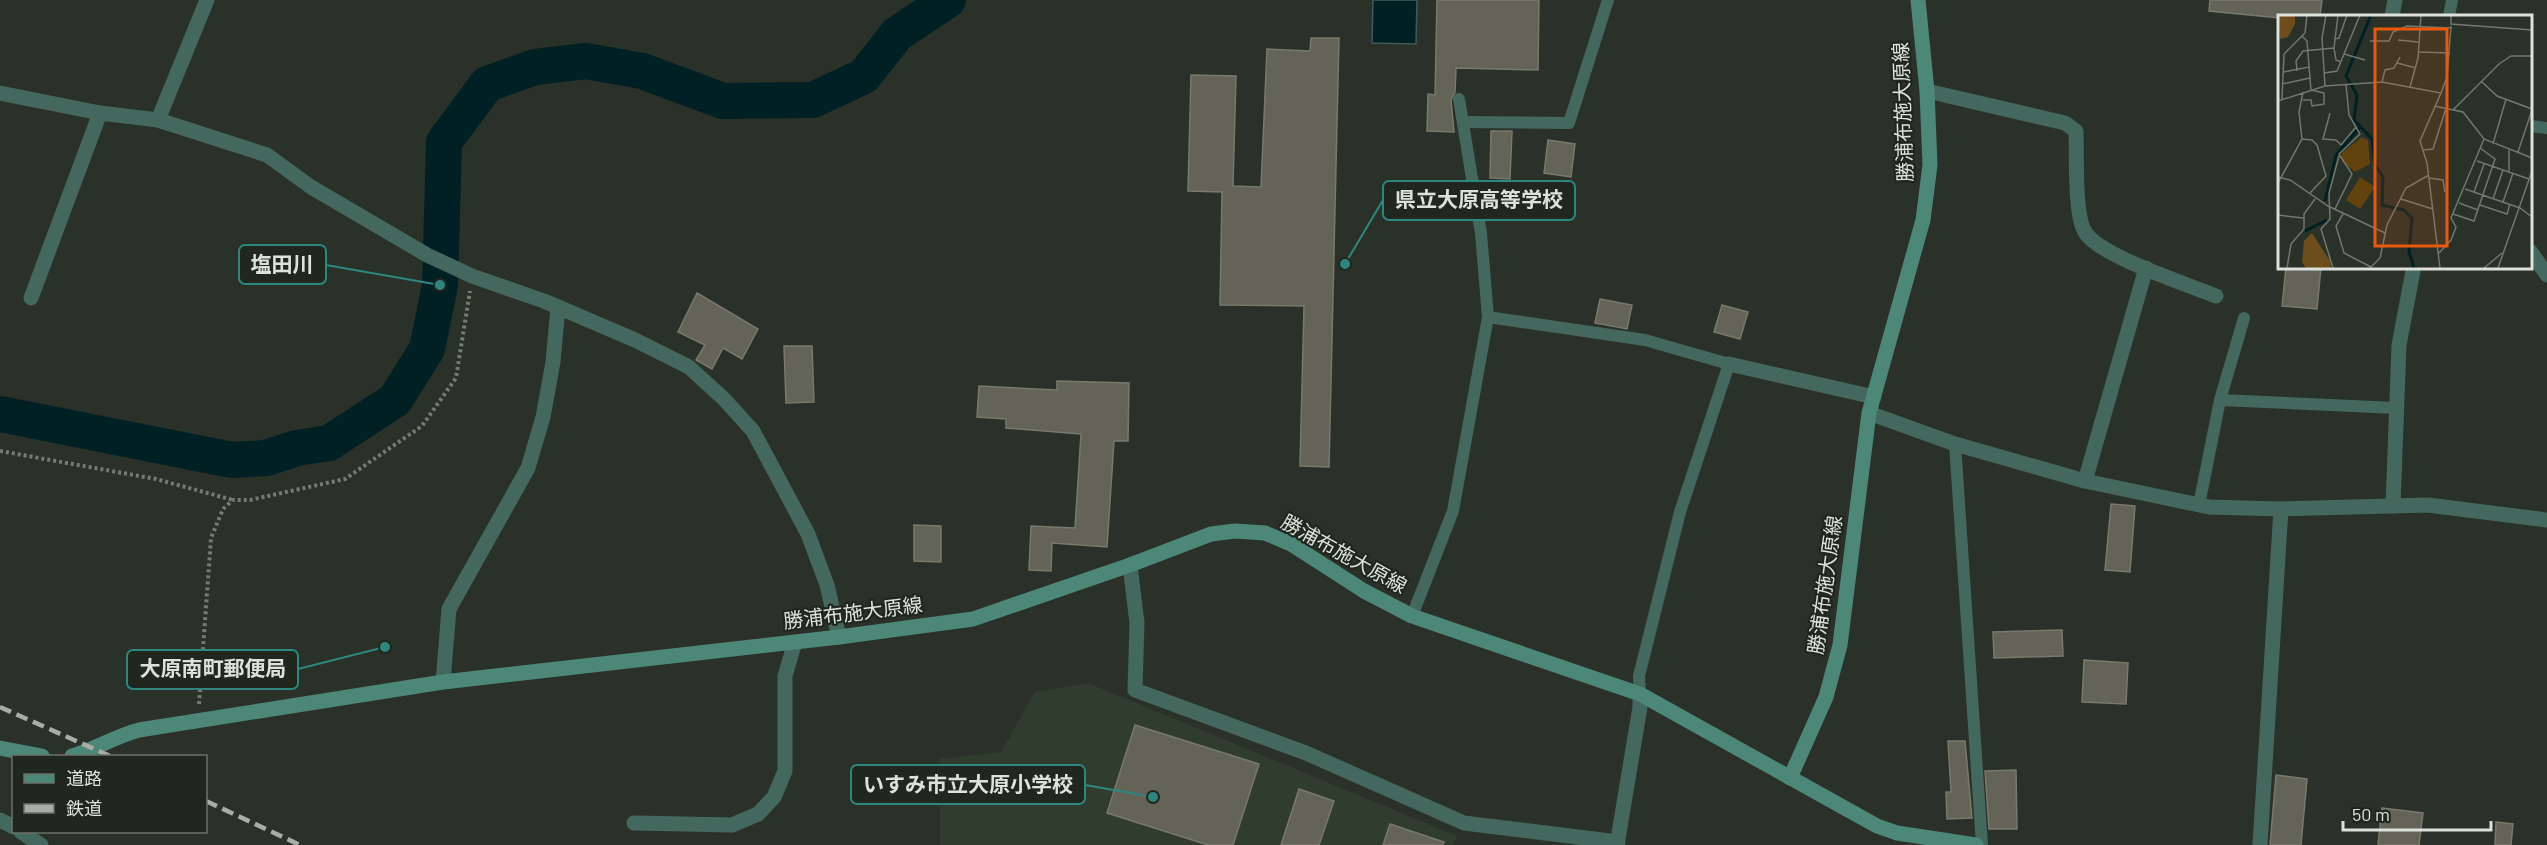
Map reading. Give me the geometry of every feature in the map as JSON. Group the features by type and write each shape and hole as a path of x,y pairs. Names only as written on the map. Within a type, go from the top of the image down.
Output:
{"main road":[{"name":"勝浦布施大原線","path":"76,755 95,750 119,735 139,729 443,682 839,637 973,619 1130,565 1211,534 1235,531 1265,533 1291,544 1364,591 1412,616 1640,694 1790,778 1826,697 1840,645 1869,413 1923,220 1930,165 1927,91 1918,0"},
{"path":"0,748 37,755"},
{"path":"1790,778 1877,826 1897,833 1976,845"}],"street":[{"path":"158,120 207,0"},
{"path":"2392,15 2395,0"},
{"path":"1927,91 2065,123 2076,131 2079,203 2084,231 2100,248 2216,296"},
{"path":"0,93 100,113 158,120 267,155 311,187 427,255 472,276 558,307 635,340 689,368 724,399 753,431 808,534 827,585 839,637"},
{"path":"32,298 100,113"},
{"path":"2532,254 2547,275"},
{"path":"2085,481 2146,268"},
{"path":"2393,506 2399,345 2413,271"},
{"path":"443,682 449,609 528,468 547,395 558,307"},
{"path":"1729,364 1874,398"},
{"path":"1869,413 1955,444 2085,481 2199,505 2281,509 2428,505 2547,520"},
{"path":"2260,845 2281,509"},
{"path":"1130,565 1137,623 1135,690 1306,753 1464,823 1617,844 1641,707 1640,694"},
{"path":"634,823 732,825 758,814 774,797 785,771 785,676 795,642"},
{"path":"24,833 41,845"}],"lane":[{"path":"1463,122 1569,123 1608,0"},
{"path":"2449,15 2452,0"},
{"path":"1412,616 1454,511 1488,317 1481,233 1459,99"},
{"path":"2532,126 2547,128"},
{"path":"1488,317 1645,340 1729,364 1680,512 1639,676 1640,694"},
{"path":"2199,505 2220,400 2244,318"},
{"path":"2220,400 2396,408"},
{"path":"1955,444 1982,845"}],"path":[{"path":"0,450 156,478 233,500 250,500 345,478 422,426 456,378 472,276"},
{"path":"197,721 211,538 224,509 233,500"}],"shaded area":[{"path":"1088,683 1457,836 1453,845 940,845 940,759 1001,752 1035,692"}],"water":[{"path":"1373,0 1417,0 1416,44 1372,43"}],"building":[{"path":"1437,0 1539,0 1538,70 1456,68 1455,92 1451,100 1454,132 1427,131 1428,94 1435,95"},
{"path":"2210,0 2322,0 2320,15 2278,15 2278,18 2209,11"},
{"path":"1311,38 1339,38 1329,467 1300,466 1304,306 1220,305 1222,192 1188,191 1191,75 1236,76 1233,186 1261,187 1267,49 1310,51"},
{"path":"1491,131 1512,131 1510,179 1490,178"},
{"path":"1548,140 1575,144 1571,177 1544,173"},
{"path":"2286,268 2321,268 2317,309 2282,306"},
{"path":"697,293 758,329 742,359 723,348 712,369 696,360 705,345 678,332"},
{"path":"1600,299 1632,305 1627,329 1595,323"},
{"path":"1722,305 1748,312 1740,339 1714,332"},
{"path":"784,346 812,346 814,402 786,403"},
{"path":"1057,381 1129,383 1128,441 1114,441 1107,547 1052,543 1051,571 1029,570 1031,526 1075,528 1081,434 1006,428 1006,419 977,417 979,386 1057,390"},
{"path":"2111,504 2135,506 2130,572 2105,570"},
{"path":"914,525 941,526 941,562 914,561"},
{"path":"2062,630 2063,656 1994,658 1993,632"},
{"path":"2084,660 2128,663 2126,704 2082,702"},
{"path":"1135,725 1259,764 1233,845 1208,845 1107,813"},
{"path":"1948,741 1965,741 1972,818 1947,819 1946,792 1951,792"},
{"path":"2016,770 2017,829 1989,829 1985,771"},
{"path":"2276,775 2307,779 2301,845 2270,845"},
{"path":"1299,789 1334,801 1319,845 1281,845"},
{"path":"2382,808 2423,813 2419,845 2378,845"},
{"path":"2496,822 2513,824 2511,845 2495,845"},
{"path":"1390,824 1444,842 1443,845 1383,845"}],"waterway":[{"path":"0,414 232,460 266,458 297,448 329,443 395,400 427,349 440,285 444,142 487,84 535,67 586,61 642,71 723,101 813,100 864,76 897,34 948,0"}],"railway":[{"path":"0,707 108,755"},
{"path":"207,801 300,845"}],"place":[{"name":"県立大原高等学校","path":"1345,264"},
{"name":"塩田川","path":"440,285"},
{"name":"大原南町郵便局","path":"385,647"},
{"name":"いすみ市立大原小学校","path":"1153,797"}]}
